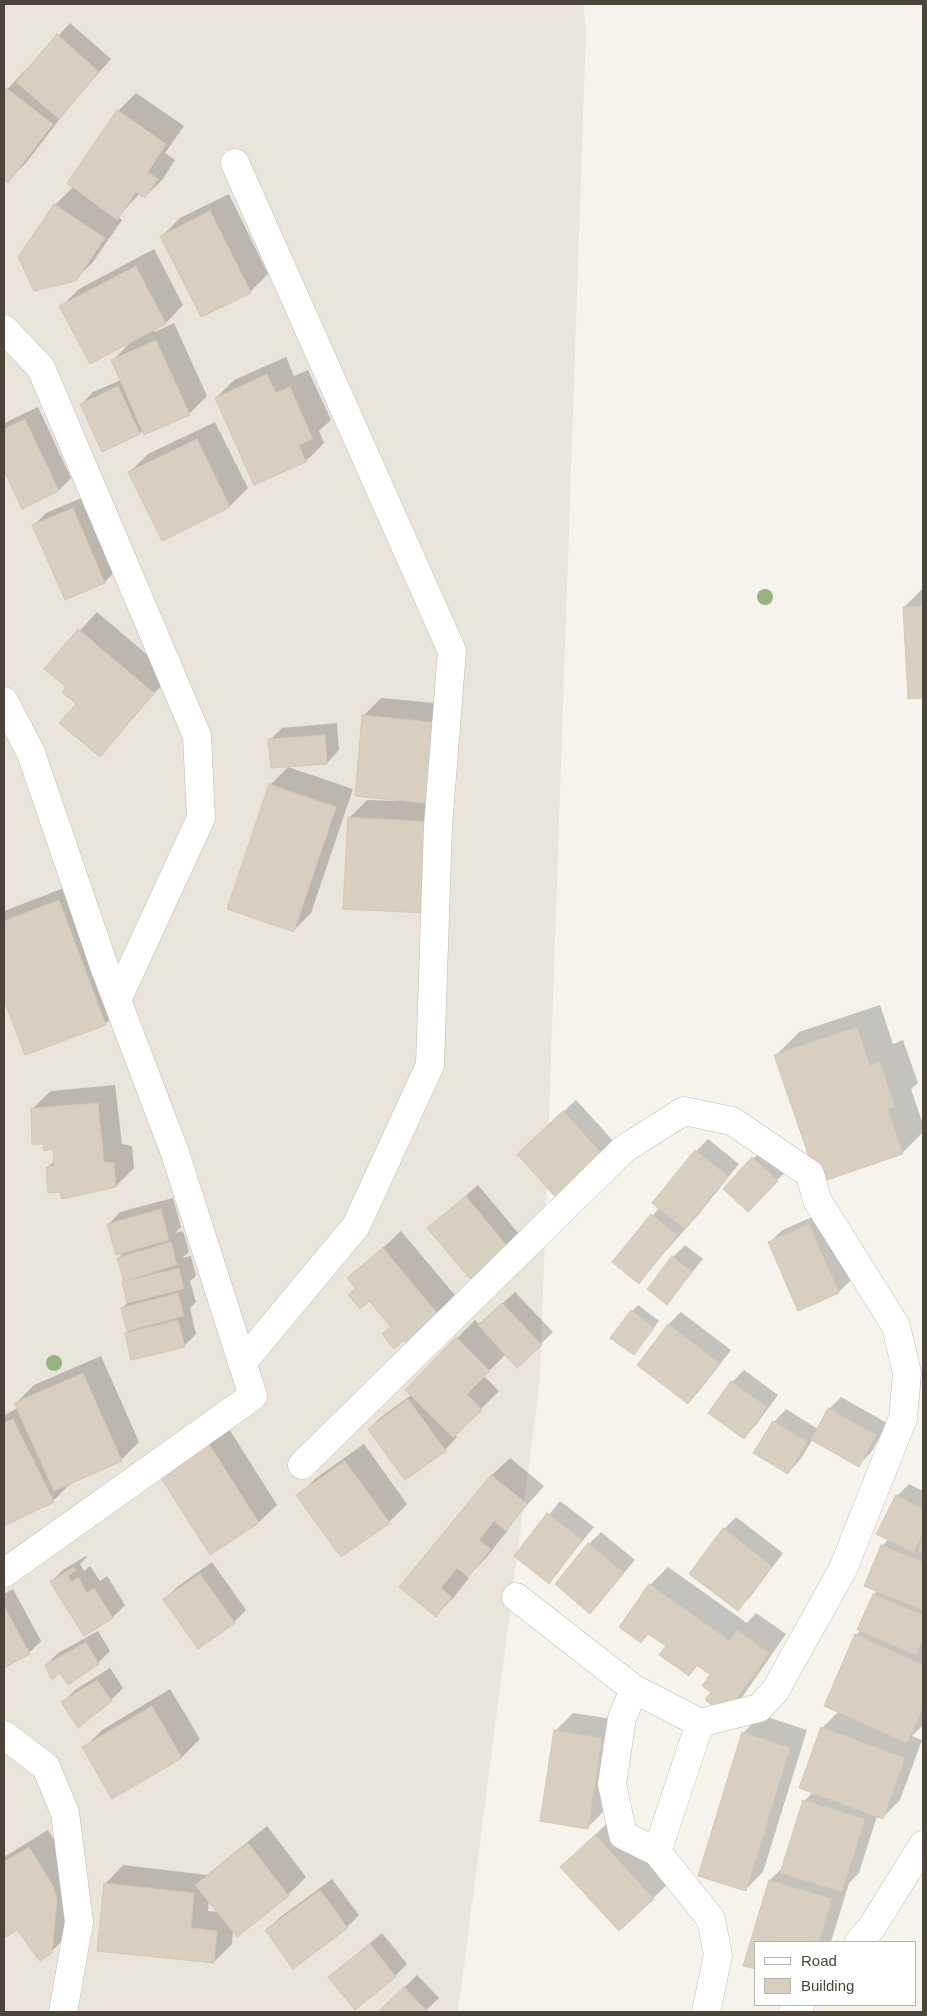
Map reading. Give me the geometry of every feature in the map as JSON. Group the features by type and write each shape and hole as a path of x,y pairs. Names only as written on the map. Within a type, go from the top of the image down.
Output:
{"street":[{"path":"235,162 452,651 438,826 430,1065 356,1226 242,1363"},
{"path":"4,329 41,368 197,736 200,818 117,1000"},
{"path":"4,701 31,753 117,1000 175,1152 253,1396 4,1572"},
{"path":"302,1465 624,1149 684,1111 732,1121 810,1174 818,1200 896,1326 907,1373 903,1418 843,1569 775,1691 759,1708 700,1723 634,1689 516,1597"},
{"path":"634,1689 622,1718 612,1784 623,1835 657,1852 711,1919 718,1955 706,2012"},
{"path":"657,1852 700,1723"},
{"path":"4,1735 46,1767 65,1812 79,1922 63,2012"},
{"path":"860,1941 872,1928 923,1845"}],"shaded area":[{"path":"4,4 583,4 586,30 540,1380 458,2012 4,2012"}],"building":[{"path":"57,34 99,72 59,119 16,82"},
{"path":"6,88 53,124 8,183 4,179 4,91"},
{"path":"117,110 166,144 148,172 158,179 145,198 136,192 117,220 67,183"},
{"path":"54,204 105,238 76,281 34,291 18,257"},
{"path":"210,211 251,293 201,317 160,236"},
{"path":"136,266 166,324 90,364 59,306"},
{"path":"156,340 190,415 144,435 111,360"},
{"path":"267,374 276,393 290,387 313,439 299,445 306,462 254,485 215,398"},
{"path":"118,386 140,434 102,452 80,404"},
{"path":"25,419 59,491 22,509 4,470 4,429"},
{"path":"197,439 230,507 162,541 128,472"},
{"path":"73,508 105,583 65,600 32,525"},
{"path":"923,606 923,698 908,699 903,607"},
{"path":"78,629 154,693 100,757 59,723 76,704 62,692 66,687 44,669"},
{"path":"362,715 439,723 432,804 355,796"},
{"path":"325,735 327,764 271,768 268,739"},
{"path":"269,784 336,807 294,932 227,909"},
{"path":"348,817 433,822 429,913 343,909"},
{"path":"59,900 106,1025 25,1055 4,1000 4,921"},
{"path":"857,1027 870,1066 880,1062 895,1107 888,1109 903,1154 818,1183 774,1055"},
{"path":"98,1103 104,1162 114,1163 116,1187 62,1199 60,1192 48,1193 46,1168 54,1165 53,1149 44,1151 43,1144 32,1144 31,1108"},
{"path":"563,1111 607,1159 560,1202 517,1154"},
{"path":"695,1150 728,1176 685,1229 652,1203"},
{"path":"752,1157 778,1181 748,1212 723,1189"},
{"path":"466,1196 508,1247 470,1279 427,1228"},
{"path":"161,1209 169,1240 116,1255 107,1224"},
{"path":"651,1214 677,1235 639,1284 612,1262"},
{"path":"809,1224 839,1293 798,1311 768,1242"},
{"path":"171,1242 177,1265 124,1281 117,1258"},
{"path":"383,1248 442,1319 409,1347 404,1340 394,1349 382,1334 391,1327 369,1301 360,1309 348,1295 355,1288 347,1278"},
{"path":"672,1256 692,1272 667,1305 647,1289"},
{"path":"179,1268 184,1289 127,1303 122,1282"},
{"path":"178,1293 184,1316 127,1331 121,1308"},
{"path":"502,1303 542,1345 517,1368 478,1325"},
{"path":"631,1310 654,1328 634,1355 610,1338"},
{"path":"178,1320 185,1347 131,1360 125,1333"},
{"path":"668,1324 719,1363 688,1404 637,1365"},
{"path":"456,1337 490,1371 467,1394 482,1410 453,1438 405,1390"},
{"path":"83,1373 122,1461 54,1491 14,1403"},
{"path":"731,1381 767,1407 744,1439 708,1413"},
{"path":"408,1399 446,1451 405,1480 368,1429"},
{"path":"828,1408 876,1435 859,1467 811,1440"},
{"path":"13,1419 54,1502 4,1526 4,1423"},
{"path":"773,1421 807,1442 788,1474 753,1453"},
{"path":"208,1442 259,1523 210,1555 158,1473"},
{"path":"345,1461 390,1523 341,1557 296,1495"},
{"path":"491,1475 527,1504 506,1531 494,1521 479,1540 491,1549 468,1577 457,1568 441,1588 452,1597 436,1617 399,1587"},
{"path":"896,1495 923,1509 923,1533 914,1553 876,1534"},
{"path":"547,1513 582,1540 549,1584 514,1556"},
{"path":"723,1528 772,1566 738,1611 689,1574"},
{"path":"923,1540 923,1553 918,1551"},
{"path":"588,1543 624,1573 590,1614 555,1584"},
{"path":"881,1545 923,1562 922,1610 864,1586"},
{"path":"74,1567 76,1570 68,1576 71,1582 78,1577 87,1593 94,1588 113,1618 84,1636 50,1582"},
{"path":"200,1574 235,1623 198,1649 163,1599"},
{"path":"649,1584 730,1641 737,1630 769,1653 726,1715 705,1700 711,1692 702,1686 710,1675 697,1665 689,1676 659,1655 666,1646 648,1634 641,1643 619,1627"},
{"path":"873,1594 923,1615 923,1638 916,1655 857,1630"},
{"path":"4,1606 30,1654 4,1668"},
{"path":"855,1634 923,1665 923,1707 907,1743 824,1706"},
{"path":"86,1642 99,1664 68,1685 60,1673 52,1680 45,1665"},
{"path":"97,1680 112,1701 78,1728 61,1702"},
{"path":"152,1706 182,1758 112,1799 82,1747"},
{"path":"821,1727 905,1758 883,1819 799,1788"},
{"path":"554,1730 602,1738 588,1829 540,1821"},
{"path":"742,1732 790,1748 746,1891 698,1876"},
{"path":"803,1800 865,1819 842,1892 780,1873"},
{"path":"595,1835 654,1899 619,1931 560,1867"},
{"path":"248,1843 289,1896 237,1937 195,1885"},
{"path":"29,1847 53,1886 57,1900 52,1953 40,1961 17,1930 6,1937 4,1934 4,1862"},
{"path":"769,1880 832,1899 819,1941 754,1941 754,1969 743,1966"},
{"path":"104,1883 194,1893 191,1928 217,1931 214,1963 97,1951"},
{"path":"320,1890 348,1928 293,1969 265,1930"},
{"path":"370,1944 396,1977 355,2010 328,1977"},
{"path":"404,1987 426,2012 378,2012"}]}
